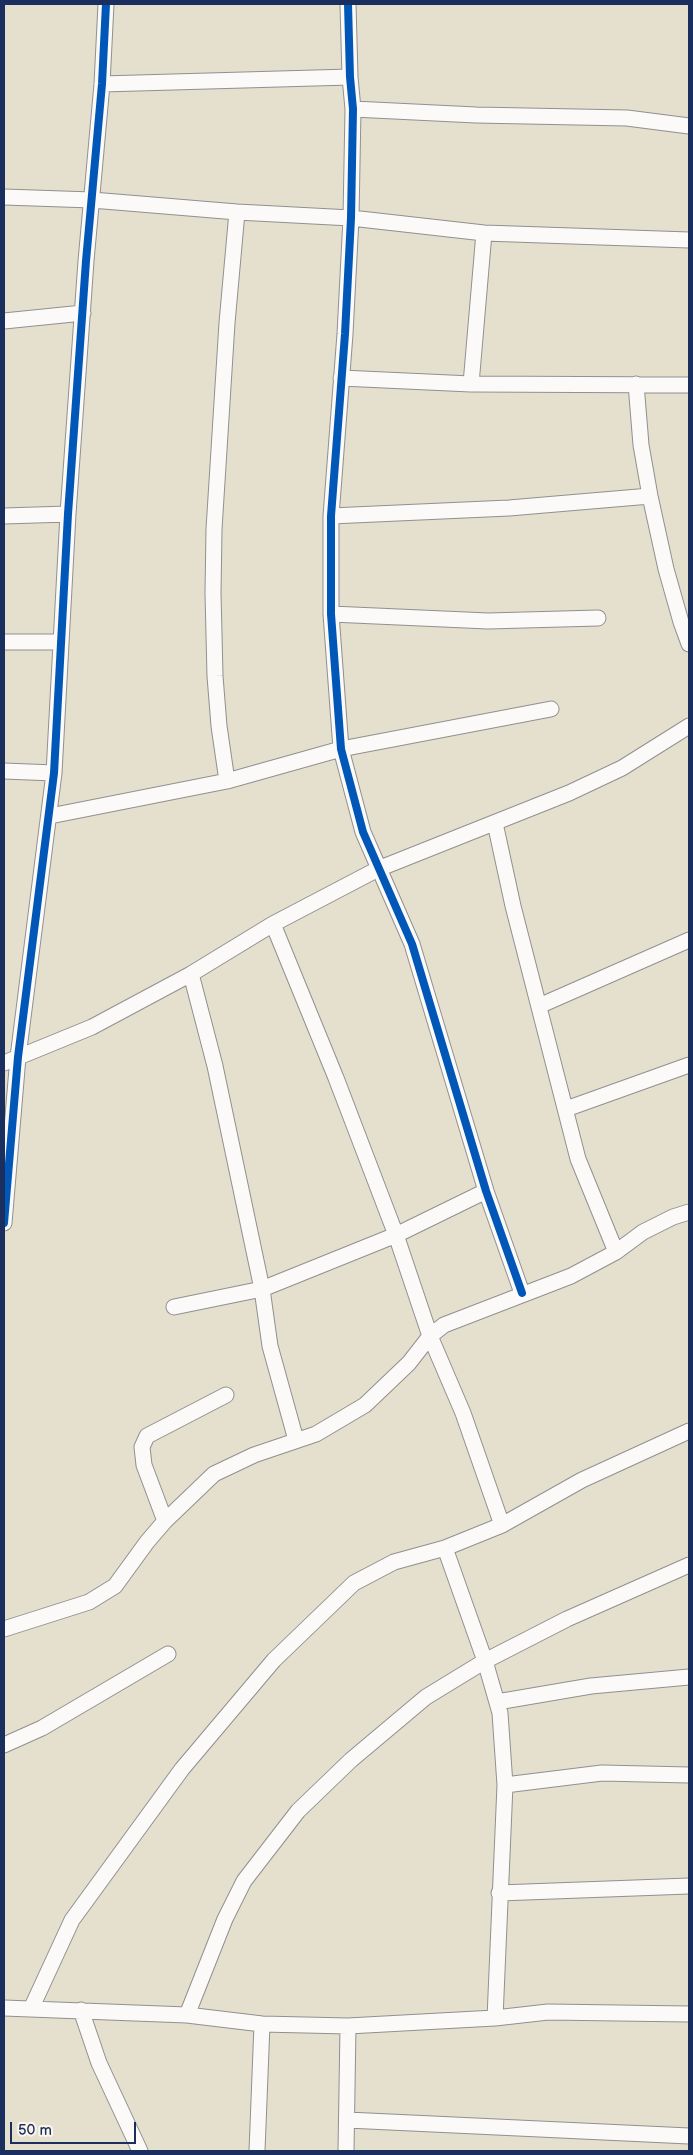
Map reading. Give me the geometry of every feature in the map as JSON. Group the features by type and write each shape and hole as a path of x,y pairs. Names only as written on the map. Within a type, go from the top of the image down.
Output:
{"street":[{"path":"4,1223 11,1060 50,816 54,773 68,514 102,84 106,4"},
{"path":"348,4 353,109 351,218 345,334 340,378 331,516 331,614 341,749 363,832 412,944 486,1191 522,1294"},
{"path":"102,84 350,77"},
{"path":"353,109 476,115 627,118 689,126"},
{"path":"4,197 92,200 237,212 351,218 484,233 689,240"},
{"path":"227,781 219,726 215,676 214,529 227,323 237,212"},
{"path":"471,384 484,233"},
{"path":"4,320 83,313"},
{"path":"340,378 471,384 689,385"},
{"path":"636,384 641,444 650,496 666,569 680,622 689,644"},
{"path":"331,516 509,508 650,496"},
{"path":"4,516 68,514"},
{"path":"331,614 488,621 598,618"},
{"path":"4,642 62,642"},
{"path":"50,816 227,781 341,749 551,709"},
{"path":"11,1060 92,1027 191,974 273,924 378,869 495,823 622,768 689,726"},
{"path":"4,771 54,773"},
{"path":"495,823 513,906 578,1160 616,1252"},
{"path":"273,924 336,1078 396,1235 430,1336 463,1413 502,1525"},
{"path":"539,1006 689,940"},
{"path":"191,974 215,1066 262,1289 270,1346 296,1440"},
{"path":"566,1109 689,1065"},
{"path":"174,1307 262,1289 396,1235 486,1191"},
{"path":"4,1629 89,1602 114,1586 165,1521 214,1474 254,1454 316,1434 365,1406 409,1363 430,1336 444,1324 571,1276 616,1252 643,1232 673,1217 689,1212"},
{"path":"165,1521 144,1465 142,1447 147,1436 226,1396"},
{"path":"31,2009 72,1920 182,1769 274,1660 354,1583 394,1562 445,1548 502,1525 582,1480 689,1431"},
{"path":"445,1548 485,1661 500,1713 505,1785 495,2018"},
{"path":"187,2015 225,1919 244,1880 298,1811 351,1760 426,1697 485,1661 567,1619 689,1565"},
{"path":"4,1744 42,1728 168,1654"},
{"path":"497,1702 591,1686 689,1677"},
{"path":"505,1785 602,1773 689,1775"},
{"path":"499,1893 689,1886"},
{"path":"4,2008 187,2015 262,2024 348,2026 495,2018 548,2012 689,2014"},
{"path":"80,2010 98,2064 140,2151"},
{"path":"257,2151 262,2024"},
{"path":"346,2151 348,2026"},
{"path":"347,2120 689,2136"}],"cycle path":[{"path":"4,1223 18,1057 54,773 68,514 86,261 102,84 106,4"},
{"path":"348,4 353,109 351,218 345,334 331,516 331,614 341,749 363,832 412,944 486,1191 522,1293"}]}
